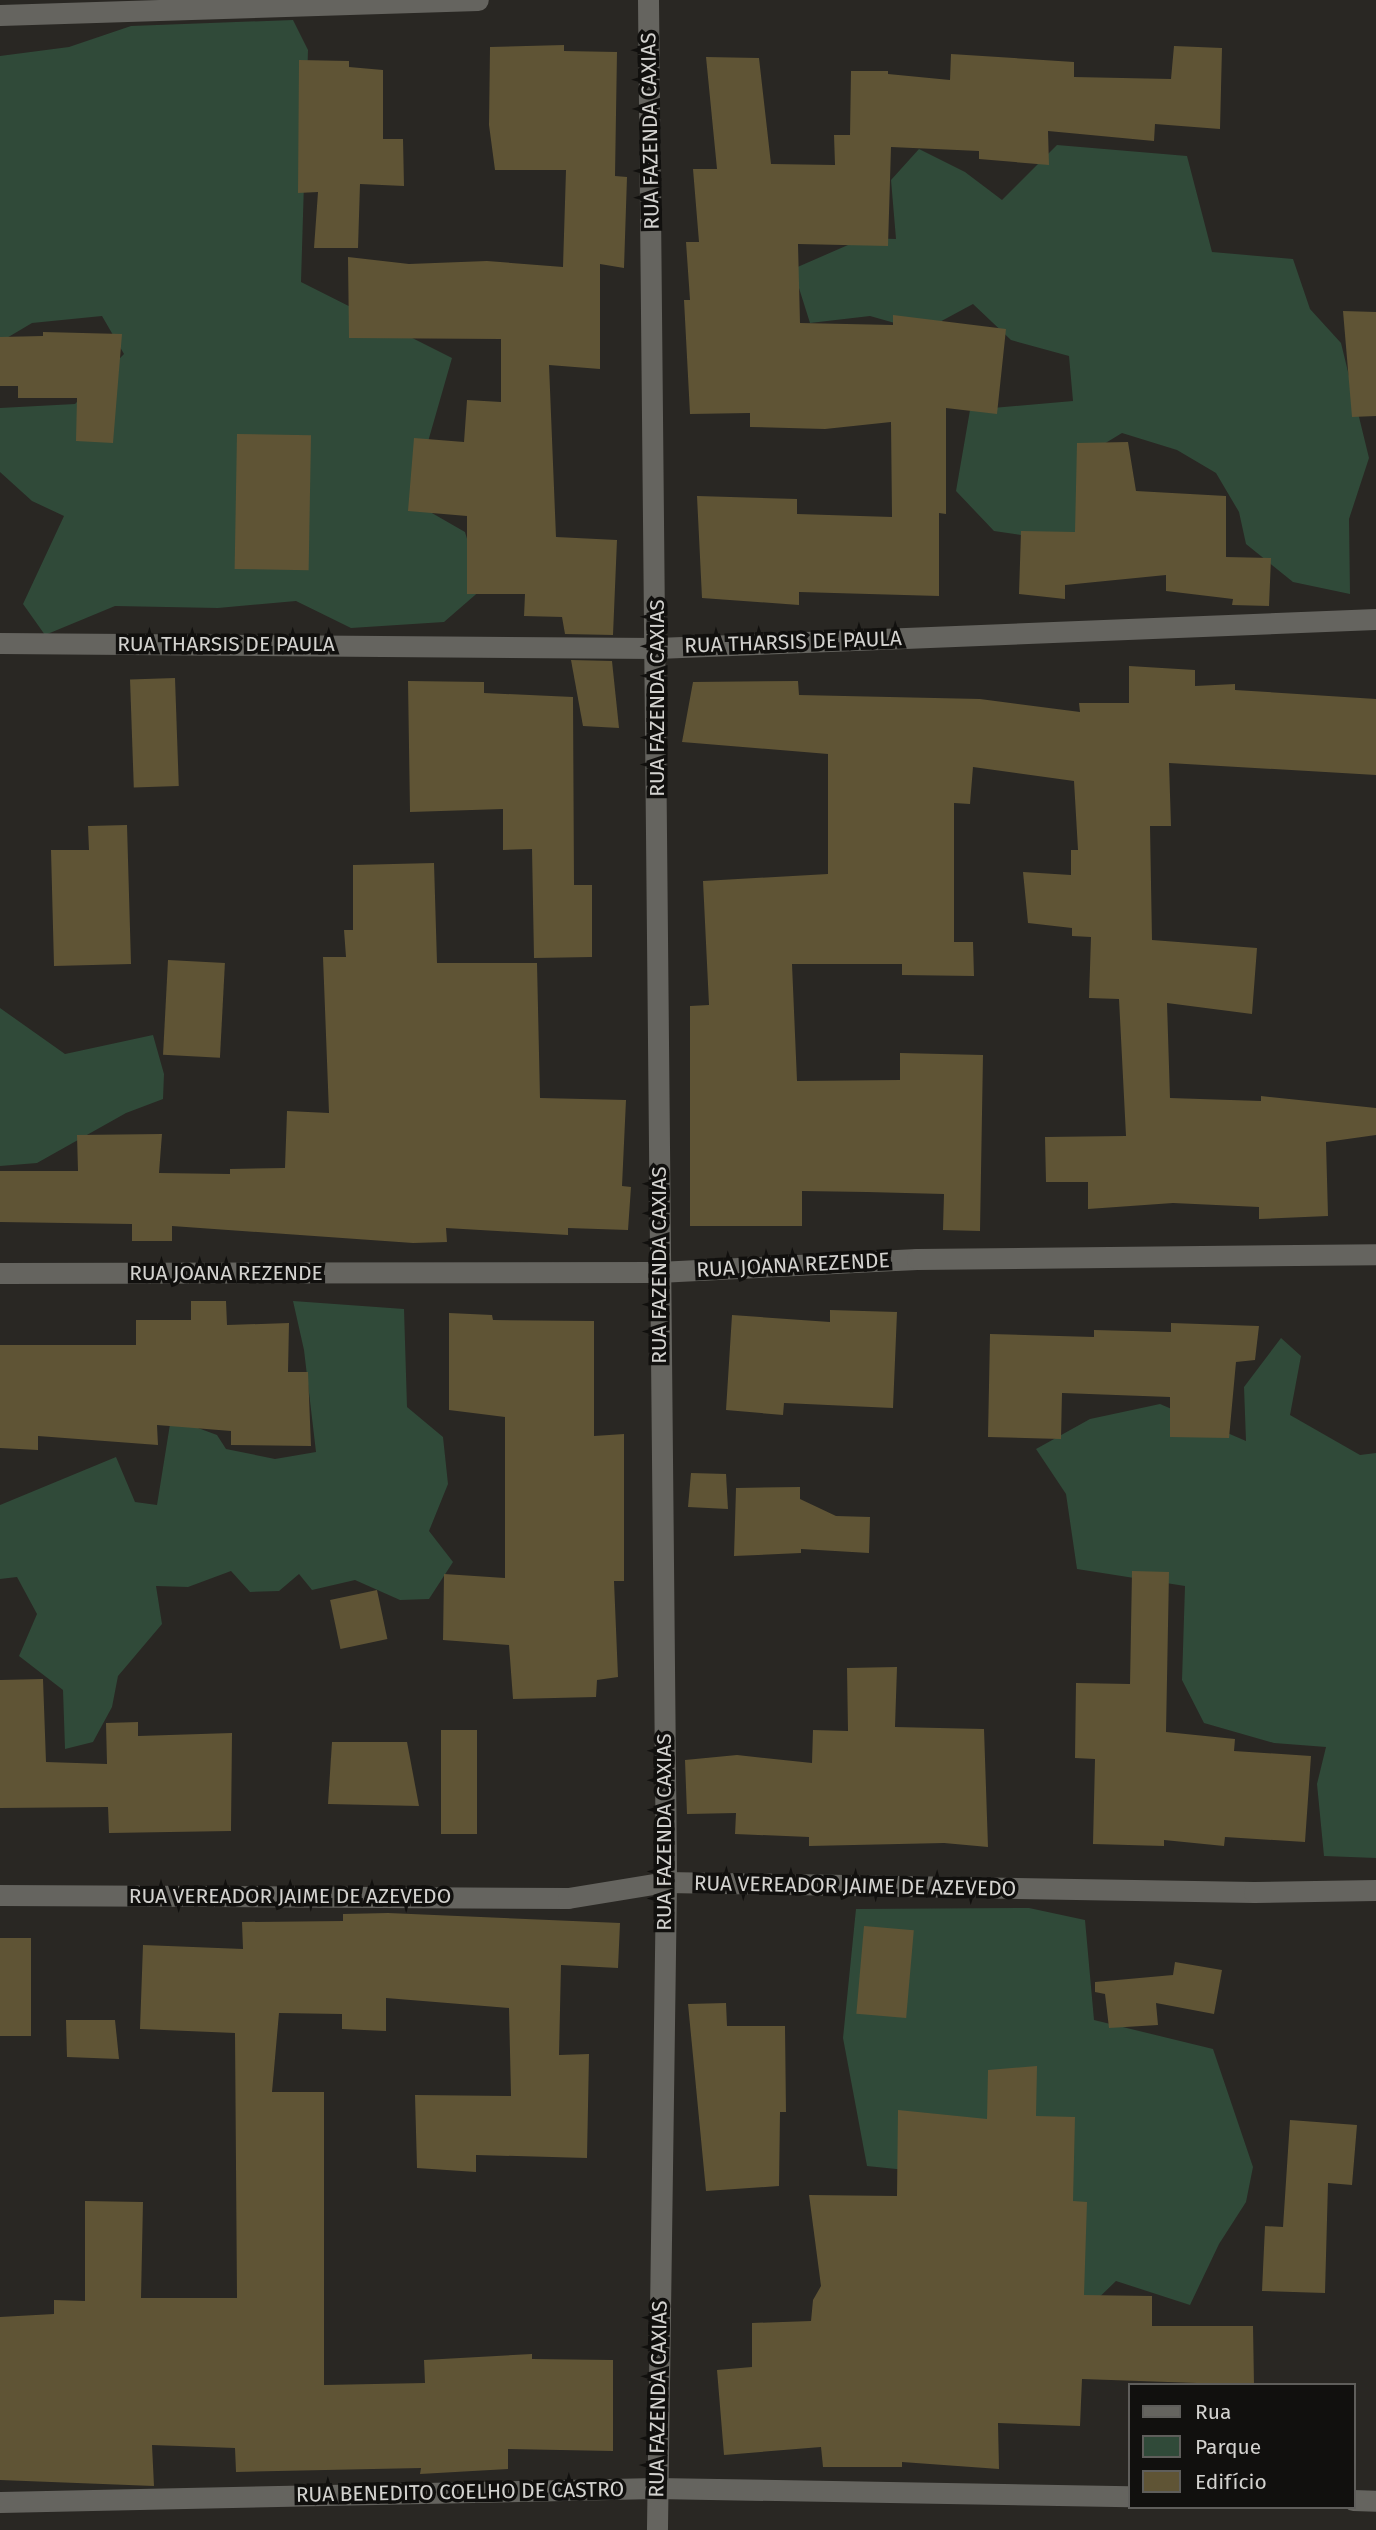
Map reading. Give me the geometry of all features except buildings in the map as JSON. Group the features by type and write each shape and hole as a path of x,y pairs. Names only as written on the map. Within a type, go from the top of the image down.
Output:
{"street":[{"path":"0,15 478,0"},
{"name":"RUA FAZENDA CAXIAS","path":"648,0 657,648 658,1272 666,1882 657,2530"},
{"name":"RUA THARSIS DE PAULA","path":"0,642 657,648 1376,619"},
{"name":"RUA JOANA REZENDE","path":"0,1273 658,1272 917,1259 1376,1254"},
{"name":"RUA VEREADOR JAIME DE AZEVEDO","path":"0,1895 568,1898 666,1882 1254,1892 1376,1890"},
{"name":"RUA BENEDITO COELHO DE CASTRO","path":"0,2502 656,2488 1128,2496"},
{"path":"1355,2500 1376,2501"}],"green space":[{"path":"293,20 308,50 301,282 452,358 411,501 465,532 482,589 444,622 351,628 296,601 218,608 115,606 45,635 23,604 64,516 32,501 0,472 0,408 75,404 124,354 102,316 32,323 0,342 0,56 69,47 131,26"},
{"path":"1057,145 1187,156 1212,252 1293,259 1310,309 1341,343 1369,458 1349,519 1350,594 1293,582 1246,544 1239,512 1216,473 1177,450 1122,433 1094,450 1095,530 1062,541 994,531 956,491 970,410 1073,401 1069,356 1011,340 973,304 923,331 870,316 810,323 793,269 864,238 896,239 891,180 919,149 965,172 1002,200"},
{"path":"0,1008 65,1054 153,1035 164,1074 163,1099 126,1113 37,1163 0,1166"},
{"path":"293,1301 404,1309 407,1407 443,1437 448,1484 429,1531 453,1562 429,1599 400,1600 355,1580 312,1590 299,1574 279,1591 250,1592 231,1571 188,1587 156,1586 162,1624 118,1676 112,1707 93,1742 65,1749 63,1690 19,1656 37,1614 17,1577 0,1579 0,1505 116,1457 135,1502 157,1505 171,1418 217,1435 226,1449 275,1459 316,1452 304,1350"},
{"path":"1281,1338 1301,1356 1290,1415 1360,1455 1376,1453 1376,1858 1324,1856 1317,1784 1326,1747 1274,1743 1204,1723 1182,1680 1185,1586 1077,1569 1066,1494 1036,1449 1090,1419 1160,1404 1246,1441 1244,1387"},
{"path":"1029,1908 1085,1920 1094,2020 1213,2049 1253,2167 1246,2202 1219,2244 1190,2305 1116,2281 1084,2312 994,2179 867,2166 843,2038 856,1909"}]}
